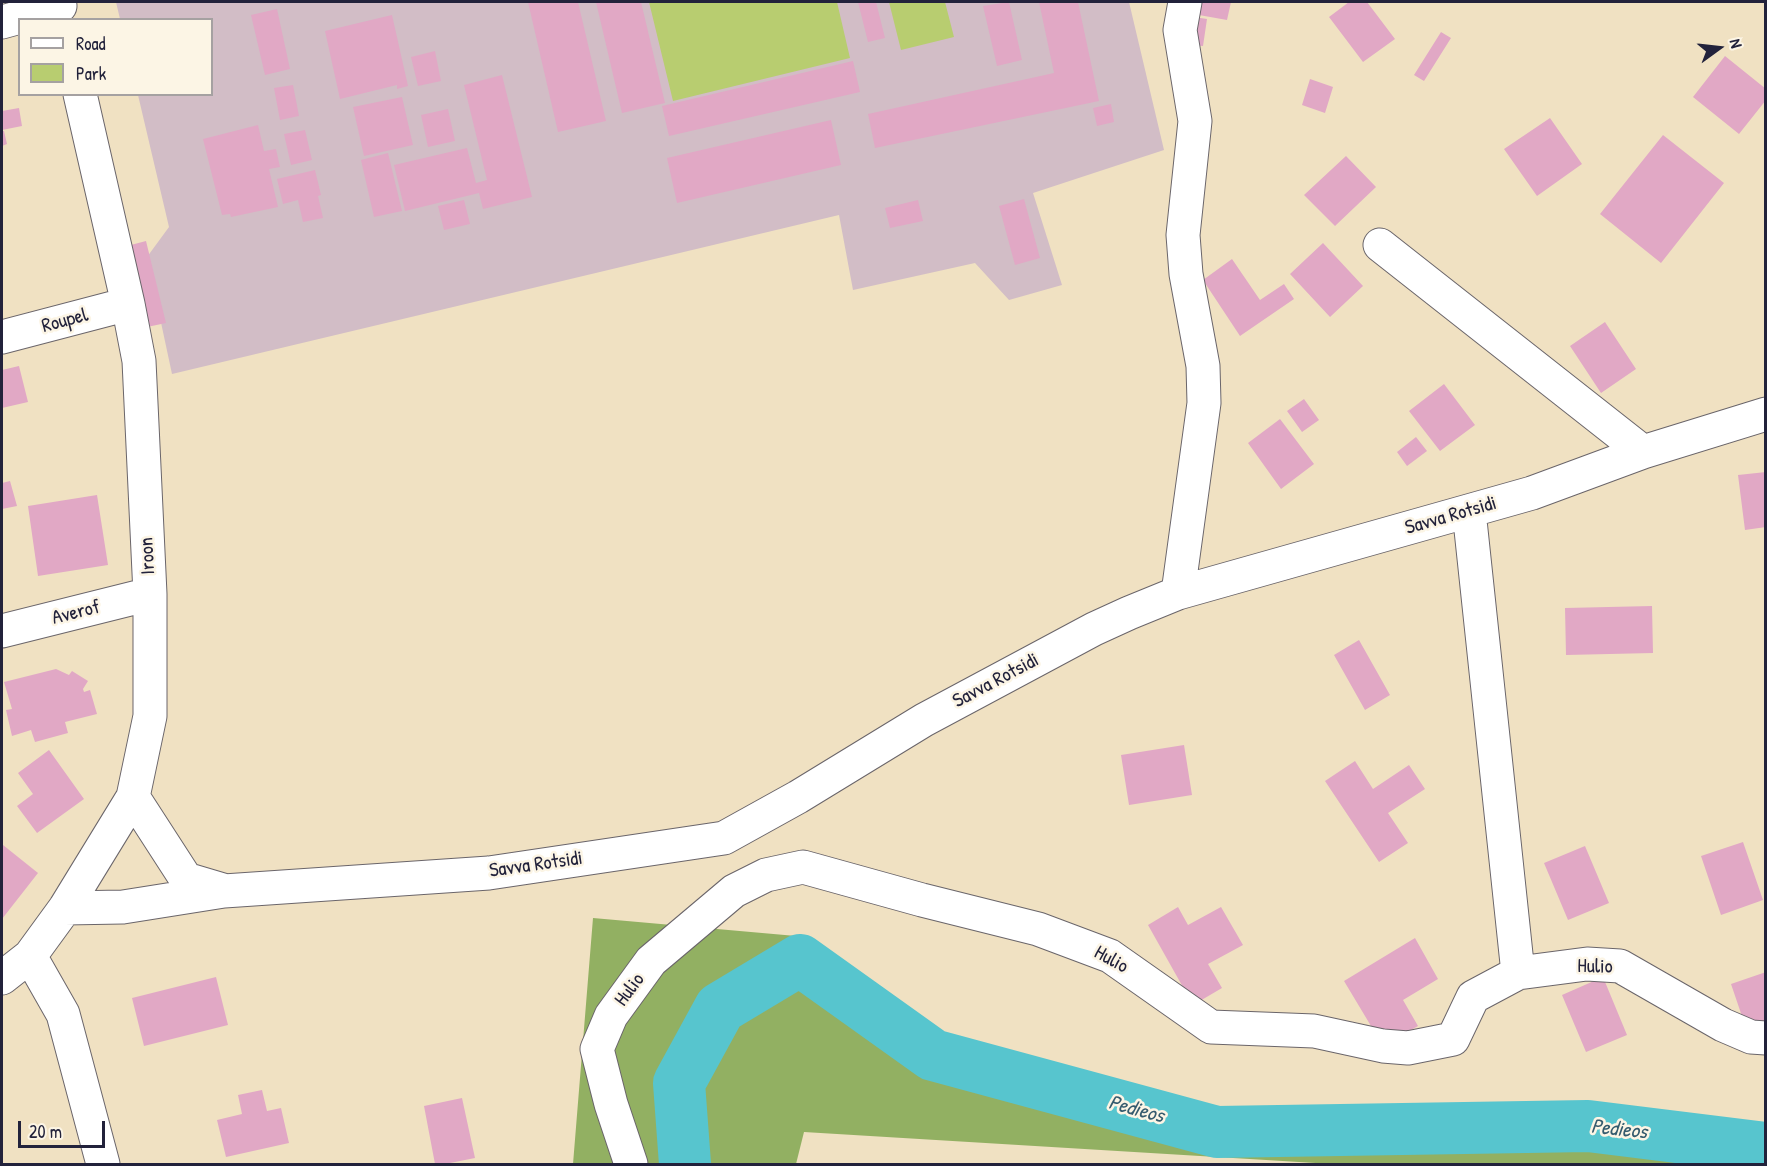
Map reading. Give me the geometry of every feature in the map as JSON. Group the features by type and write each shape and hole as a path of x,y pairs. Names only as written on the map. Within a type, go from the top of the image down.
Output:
{"street":[{"path":"1178,593 1204,403 1203,366 1186,274 1183,235 1195,121 1180,30 1185,2"},
{"path":"20,18 61,9"},
{"path":"2,22 18,18"},
{"name":"Iroon","path":"2,978 30,956 65,908 133,797 150,716 150,594 139,361 80,96"},
{"path":"1380,245 1643,452"},
{"name":"Roupel","path":"2,337 128,304"},
{"name":"Savva Rotsidi","path":"65,908 123,907 224,891 489,873 724,838 924,720 1094,629 1178,593 1532,493 1643,452 1766,414"},
{"path":"1469,511 1518,973"},
{"name":"Averof","path":"2,631 150,594"},
{"name":"Savva Rotsidi","path":"133,797 186,879 224,891"},
{"name":"Hulio","path":"632,1164 611,1104 597,1049 611,1016 651,961 734,891 766,875 802,867 1038,929 1110,956 1210,1026 1314,1032 1383,1046 1408,1048 1453,1039 1473,997 1518,973 1587,964 1620,966 1723,1024 1751,1037 1766,1038"},
{"path":"30,956 63,1014 103,1164"}],"shaded area":[{"path":"116,2 1129,2 1164,150 1033,193 1062,285 1009,300 975,263 853,290 839,215 172,374 147,257 169,227 138,96 213,96 213,18 120,18"}],"green space":[{"path":"649,2 837,2 850,58 673,101"},
{"path":"889,2 945,2 954,37 901,50"},
{"path":"593,918 796,936 918,1029 1221,1112 1645,1116 1766,1123 1765,1164 1332,1164 804,1132 796,1164 573,1164"}],"building":[{"path":"528,2 578,2 606,121 558,132"},
{"path":"596,2 641,2 665,103 622,113"},
{"path":"858,2 876,2 885,38 868,42"},
{"path":"1009,2 1022,60 997,66 983,6"},
{"path":"1039,2 1078,2 1099,101 875,148 868,114 1054,73"},
{"path":"1202,2 1231,2 1227,20 1199,15"},
{"path":"1349,2 1367,2 1395,39 1363,62 1329,17"},
{"path":"277,9 290,69 265,75 251,15"},
{"path":"392,15 408,86 397,89 397,85 340,99 325,31"},
{"path":"1194,17 1207,19 1203,46 1191,45"},
{"path":"1441,32 1451,38 1424,81 1414,75"},
{"path":"435,51 441,81 418,86 411,57"},
{"path":"1725,56 1766,89 1766,100 1739,134 1693,97"},
{"path":"853,61 860,92 669,136 662,106"},
{"path":"502,75 532,197 483,209 479,193 405,211 394,165 467,148 476,183 487,180 464,85"},
{"path":"1310,79 1333,87 1325,113 1302,105"},
{"path":"293,85 299,116 280,120 274,88"},
{"path":"402,97 413,145 364,156 353,107"},
{"path":"1111,104 1114,122 1097,126 1093,108"},
{"path":"19,108 22,126 2,130 2,111"},
{"path":"448,109 455,141 428,147 421,115"},
{"path":"1550,118 1582,164 1537,196 1504,149"},
{"path":"831,120 841,165 677,203 667,158"},
{"path":"258,125 264,151 276,149 280,167 269,169 278,207 231,217 230,214 222,215 203,139"},
{"path":"305,130 312,160 291,165 284,134"},
{"path":"2,131 4,131 7,144 2,146"},
{"path":"1663,135 1724,183 1661,263 1600,214"},
{"path":"388,153 402,211 374,217 361,160"},
{"path":"1346,156 1376,187 1335,226 1304,195"},
{"path":"315,170 321,195 318,196 323,218 303,222 298,200 283,204 277,179"},
{"path":"1024,199 1040,258 1015,265 999,206"},
{"path":"464,200 470,224 444,230 438,206"},
{"path":"918,200 923,221 890,228 885,208"},
{"path":"146,241 166,323 147,327 127,246"},
{"path":"1323,243 1363,286 1330,317 1290,274"},
{"path":"1232,259 1260,300 1284,284 1294,299 1240,336 1203,280"},
{"path":"1605,322 1636,369 1601,393 1570,346"},
{"path":"19,366 28,402 2,408 2,370"},
{"path":"1444,384 1475,425 1440,451 1409,411"},
{"path":"1304,399 1319,420 1302,432 1287,411"},
{"path":"1280,419 1314,464 1281,489 1248,443"},
{"path":"1416,437 1427,451 1407,466 1397,452"},
{"path":"1766,472 1766,527 1745,530 1738,475"},
{"path":"10,481 17,506 2,509 2,483"},
{"path":"97,495 108,565 38,576 28,506"},
{"path":"1652,606 1653,653 1566,655 1565,608"},
{"path":"1359,640 1390,695 1365,710 1334,655"},
{"path":"56,669 69,675 72,671 88,681 83,689 84,692 90,690 97,714 65,722 68,733 35,742 31,730 12,736 6,710 12,709 4,682"},
{"path":"1184,745 1192,795 1129,805 1121,755"},
{"path":"49,750 84,799 37,833 17,806 33,794 18,773"},
{"path":"1355,761 1373,789 1409,765 1425,789 1388,813 1408,843 1379,862 1325,781"},
{"path":"1743,842 1763,900 1721,915 1701,856"},
{"path":"3,845 38,873 2,919 2,847"},
{"path":"1585,846 1609,903 1568,920 1544,863"},
{"path":"1178,907 1188,925 1221,907 1243,945 1208,964 1222,988 1193,1005 1148,925"},
{"path":"1415,938 1438,979 1403,1000 1418,1026 1383,1046 1344,981"},
{"path":"1766,972 1766,1025 1747,1031 1731,984"},
{"path":"216,977 228,1025 144,1046 132,998"},
{"path":"1603,977 1627,1035 1586,1052 1562,995"},
{"path":"262,1090 267,1111 281,1108 289,1143 226,1157 217,1120 242,1114 238,1095"},
{"path":"462,1098 475,1158 435,1164 424,1106"}],"waterway":[{"name":"Pedieos","path":"685,1164 679,1083 720,1008 800,960 933,1055 1217,1132 1588,1126 1766,1148"}]}
